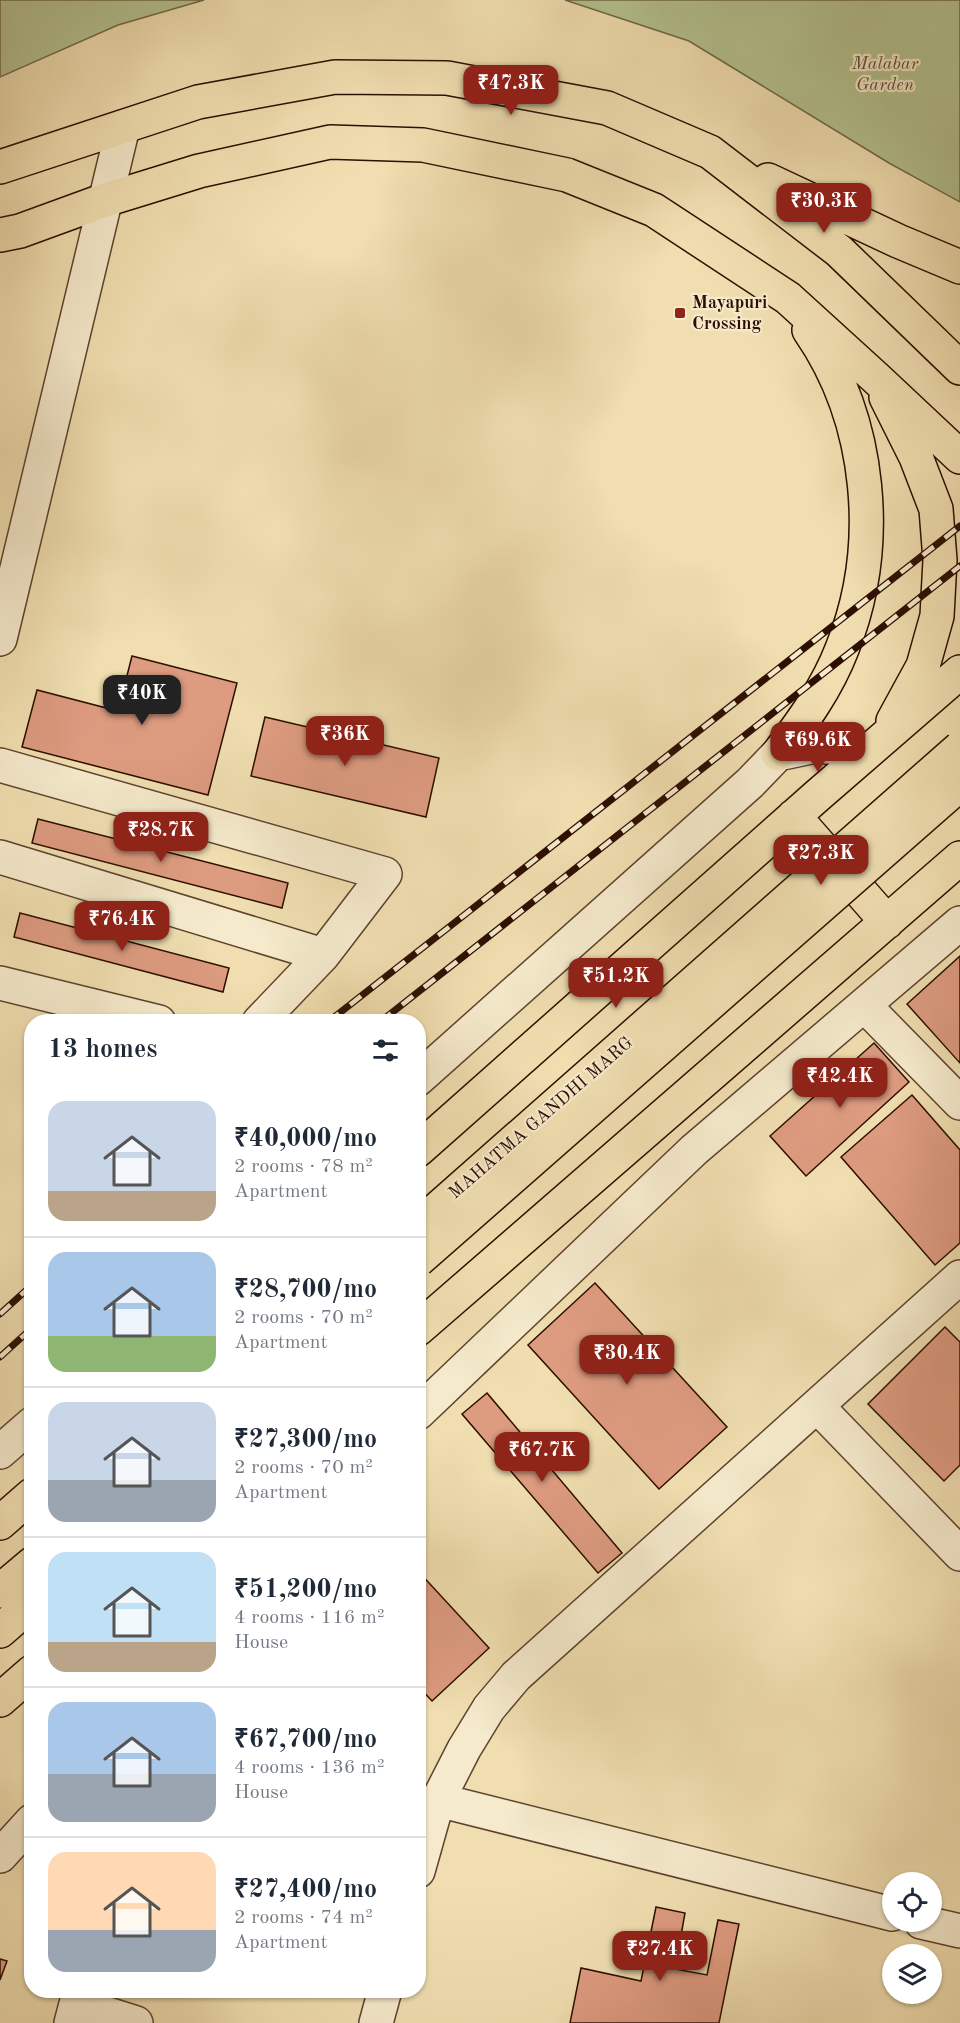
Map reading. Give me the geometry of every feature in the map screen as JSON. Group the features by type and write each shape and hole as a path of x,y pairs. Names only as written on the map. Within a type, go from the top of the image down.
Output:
{"main road":[{"path":"0,167 198,102 335,77 447,78 607,108 710,152 898,241 960,267"},
{"path":"0,236 200,171 330,142 423,144 567,175 654,210 788,298 960,457"},
{"path":"710,152 839,251 960,368"},
{"path":"778,754 815,705 843,649 860,590 867,528 863,467 848,406 823,350 788,298"},
{"path":"872,749 923,666 937,616 940,560 936,508 916,457 877,379"},
{"path":"426,1143 787,822 960,672"},
{"name":"MAHATMA GANDHI MARG","path":"426,1219 960,748"},
{"name":"MAHATMA GANDHI MARG","path":"426,1253 960,784"},
{"path":"787,822 887,922"},
{"path":"426,1322 960,858"},
{"path":"0,1523 24,1502"},
{"path":"0,1591 24,1571"},
{"path":"0,1631 24,1610"},
{"path":"0,1700 24,1679"}],"street":[{"path":"0,639 123,127"},
{"path":"426,1072 750,783 778,754 811,747 872,749"},
{"path":"0,765 385,874 323,955 267,1014"},
{"path":"0,857 323,955"},
{"path":"426,1405 694,1150 960,923"},
{"path":"0,983 126,1014"},
{"path":"864,1005 960,1103"},
{"path":"426,1842 438,1800 464,1749 489,1708 516,1676 960,1277"},
{"path":"817,1406 960,1554"},
{"path":"0,1452 24,1431"},
{"path":"438,1800 882,1911"},
{"path":"0,1856 24,1830"},
{"path":"942,1927 960,1931"},
{"path":"376,2023 383,1998"},
{"path":"71,2023 75,2004 136,2023"}],"green space":[{"path":"0,0 204,0 118,25 0,77"},
{"name":"Malabar Garden","path":"565,0 960,0 960,202 889,163 689,41"}],"building":[{"path":"132,656 237,683 208,795 22,747 37,690 118,711"},
{"path":"265,717 439,758 426,817 251,776"},
{"path":"38,819 288,883 282,908 32,843"},
{"path":"20,913 229,968 223,992 14,937"},
{"path":"960,956 960,1063 907,1004"},
{"path":"874,1043 909,1082 806,1176 770,1136"},
{"path":"912,1095 960,1150 960,1243 935,1265 841,1157"},
{"path":"595,1283 727,1427 659,1489 528,1345"},
{"path":"945,1327 960,1342 960,1465 944,1481 868,1404"},
{"path":"487,1393 622,1553 598,1573 462,1414"},
{"path":"426,1580 489,1648 432,1701 426,1695"},
{"path":"656,1907 685,1913 675,1969 707,1975 718,1920 739,1924 719,2023 570,2023 581,1968 641,1981"},
{"path":"0,1959 7,1961 0,1980"}],"railway":[{"path":"338,1014 960,526"},
{"path":"390,1014 960,566"},
{"path":"0,1314 24,1292"},
{"path":"0,1357 24,1335"}],"place":[{"name":"Mayapuri Crossing","path":"680,313"}]}
